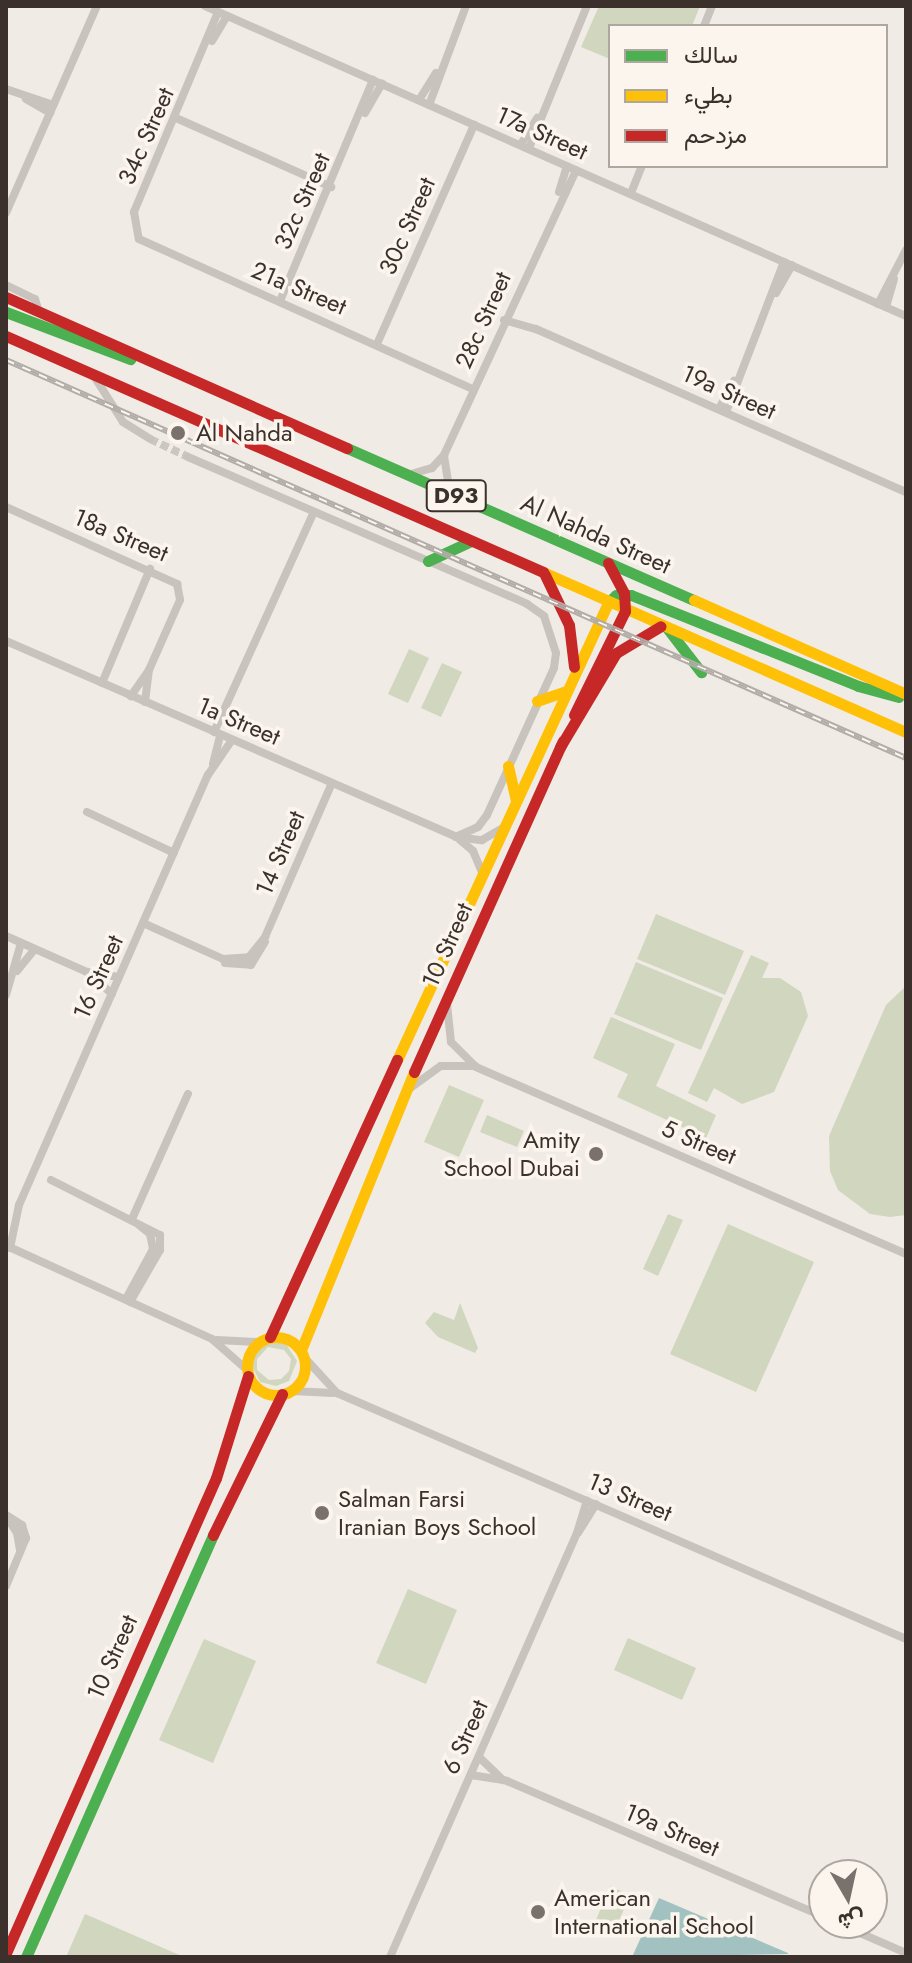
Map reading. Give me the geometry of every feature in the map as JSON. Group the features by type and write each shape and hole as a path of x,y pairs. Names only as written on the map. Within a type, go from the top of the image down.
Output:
{"street":[{"path":"6,212 97,6"},
{"name":"17a Street","path":"205,6 906,316"},
{"path":"429,105 439,70 466,6"},
{"path":"525,146 587,6"},
{"name":"34c Street","path":"144,243 135,233 134,212 222,14"},
{"path":"419,100 439,70"},
{"name":"32c Street","path":"280,301 378,82"},
{"path":"6,89 51,109"},
{"path":"176,118 331,187"},
{"name":"30c Street","path":"377,344 474,125"},
{"name":"28c Street","path":"444,455 571,168"},
{"path":"631,193 641,168"},
{"name":"21a Street","path":"144,243 474,387"},
{"path":"882,306 906,250"},
{"path":"722,411 788,264"},
{"path":"6,285 35,299 39,312"},
{"name":"Al Nahda Street","path":"6,297 906,696"},
{"name":"19a Street","path":"509,310 536,329"},
{"path":"6,312 97,351 153,363"},
{"name":"19a Street","path":"504,320 536,329 906,492"},
{"name":"D93","path":"6,336 471,541 545,575 605,609 625,611 906,732"},
{"path":"93,375 123,422 150,439"},
{"path":"406,474 432,468 444,455"},
{"path":"444,455 450,494"},
{"path":"188,457 428,561 544,616 556,658 483,822 456,837"},
{"name":"18a Street","path":"6,507 173,580 180,595 149,670 131,696"},
{"name":"16 Street","path":"213,765 217,733 314,512"},
{"path":"428,561 471,541"},
{"name":"10 Street","path":"302,1354 337,1249 560,747 625,611 624,593 608,563"},
{"path":"102,683 150,569"},
{"path":"545,575 569,625 574,667"},
{"path":"619,623 605,609 624,593 858,686 906,696"},
{"name":"10 Street","path":"264,1340 483,875 574,667 605,609"},
{"path":"560,747 616,653 664,627 701,672"},
{"name":"1a Street","path":"6,642 456,837 473,851 483,875"},
{"name":"18a Street","path":"145,702 149,670"},
{"path":"537,701 563,692"},
{"path":"860,711 906,726"},
{"name":"16 Street","path":"8,1247 19,1205 119,977 213,765 232,740"},
{"path":"508,766 516,800"},
{"name":"14 Street","path":"143,923 215,956 249,957 265,937 332,783"},
{"path":"87,812 174,853"},
{"name":"1a Street","path":"456,837 482,840 503,828"},
{"path":"6,936 87,972 119,977"},
{"path":"6,995 16,972 21,943"},
{"path":"16,972 35,949"},
{"path":"87,972 112,994"},
{"name":"5 Street","path":"447,999 451,1042 476,1067 906,1254"},
{"name":"5 Street","path":"407,1091 433,1069 476,1067"},
{"path":"132,1219 188,1094"},
{"path":"51,1180 153,1227 162,1240 128,1300"},
{"name":"16 Street","path":"6,1224 19,1205"},
{"path":"8,1247 212,1339 264,1393 287,1392 304,1372 302,1354 284,1338 212,1339"},
{"path":"247,1372 264,1340"},
{"name":"13 Street","path":"302,1354 337,1393"},
{"name":"10 Street","path":"6,1953 216,1478 247,1372"},
{"name":"10 Street","path":"26,1957 233,1490 287,1392"},
{"name":"13 Street","path":"287,1392 337,1393 906,1639"},
{"name":"6 Street","path":"390,1957 591,1502"},
{"path":"6,1515 17,1533 20,1555 6,1586"},
{"name":"19a Street","path":"479,1757 504,1780"},
{"name":"19a Street","path":"471,1775 504,1780 808,1910"},
{"path":"874,1939 906,1953"}],"green space":[{"path":"599,6 700,6 693,24 608,24 608,58 581,47"},
{"path":"409,649 429,658 408,703 388,694"},
{"path":"442,663 462,672 441,717 421,708"},
{"path":"656,914 744,951 725,995 637,959"},
{"path":"751,955 769,963 762,978 780,978 801,992 808,1016 774,1092 742,1104 714,1088 707,1102 688,1093"},
{"path":"636,962 723,998 701,1050 614,1014"},
{"path":"906,986 906,1215 890,1217 870,1214 838,1190 830,1171 829,1136 886,1005"},
{"path":"611,1017 675,1044 656,1086 716,1115 706,1138 617,1097 628,1074 593,1058"},
{"path":"449,1085 484,1100 459,1157 424,1142"},
{"path":"487,1115 524,1131 517,1147 480,1132"},
{"path":"668,1214 683,1220 658,1276 643,1269"},
{"path":"728,1224 814,1262 756,1392 670,1354"},
{"path":"460,1303 478,1348 475,1353 438,1337 425,1323 434,1312 454,1320"},
{"path":"271,1340 286,1344 297,1361 289,1381 276,1386 260,1382 250,1362 257,1347","holes":["268,1347 284,1350 291,1359 289,1371 281,1379 269,1380 257,1370 257,1359"]},
{"path":"408,1589 457,1610 426,1684 376,1663"},
{"path":"628,1638 696,1668 682,1700 614,1670"},
{"path":"204,1639 256,1661 213,1763 159,1740"},
{"path":"610,1886 630,1895 616,1928 596,1920"},
{"path":"85,1914 184,1957 66,1957"}],"water":[{"path":"659,1898 788,1953 788,1954 632,1957"}],"tunnel":[{"path":"150,439 188,457"}],"railway":[{"path":"6,360 906,758"}],"traffic: fast":[{"path":"6,312 130,359"},
{"path":"347,448 694,600"},
{"path":"428,561 471,541"},
{"path":"608,603 616,595 631,595 858,686 899,697"},
{"path":"667,628 701,672"},
{"path":"26,1957 213,1535"}],"traffic: slow":[{"path":"543,572 906,732"},
{"path":"694,600 906,694"},
{"path":"397,1060 608,603"},
{"path":"537,701 563,692"},
{"path":"508,766 516,800"},
{"path":"301,1350 414,1072"},
{"path":"276,1337 297,1345 305,1366 297,1387 276,1395 255,1387 247,1366 255,1345 276,1337"}],"traffic: jam":[{"path":"6,297 347,448"},
{"path":"6,336 543,572"},
{"path":"574,715 625,611 624,593 608,563"},
{"path":"545,575 569,625 574,667"},
{"path":"560,747 616,653 661,626"},
{"path":"414,1072 563,741"},
{"path":"270,1337 397,1060"},
{"path":"6,1953 216,1478 248,1376"},
{"path":"213,1535 282,1394"}],"place":[{"name":"Al Nahda","path":"178,433"},
{"name":"Amity School Dubai","path":"596,1154"},
{"name":"Salman Farsi Iranian Boys School","path":"322,1513"},
{"name":"American International School","path":"538,1912"}]}
